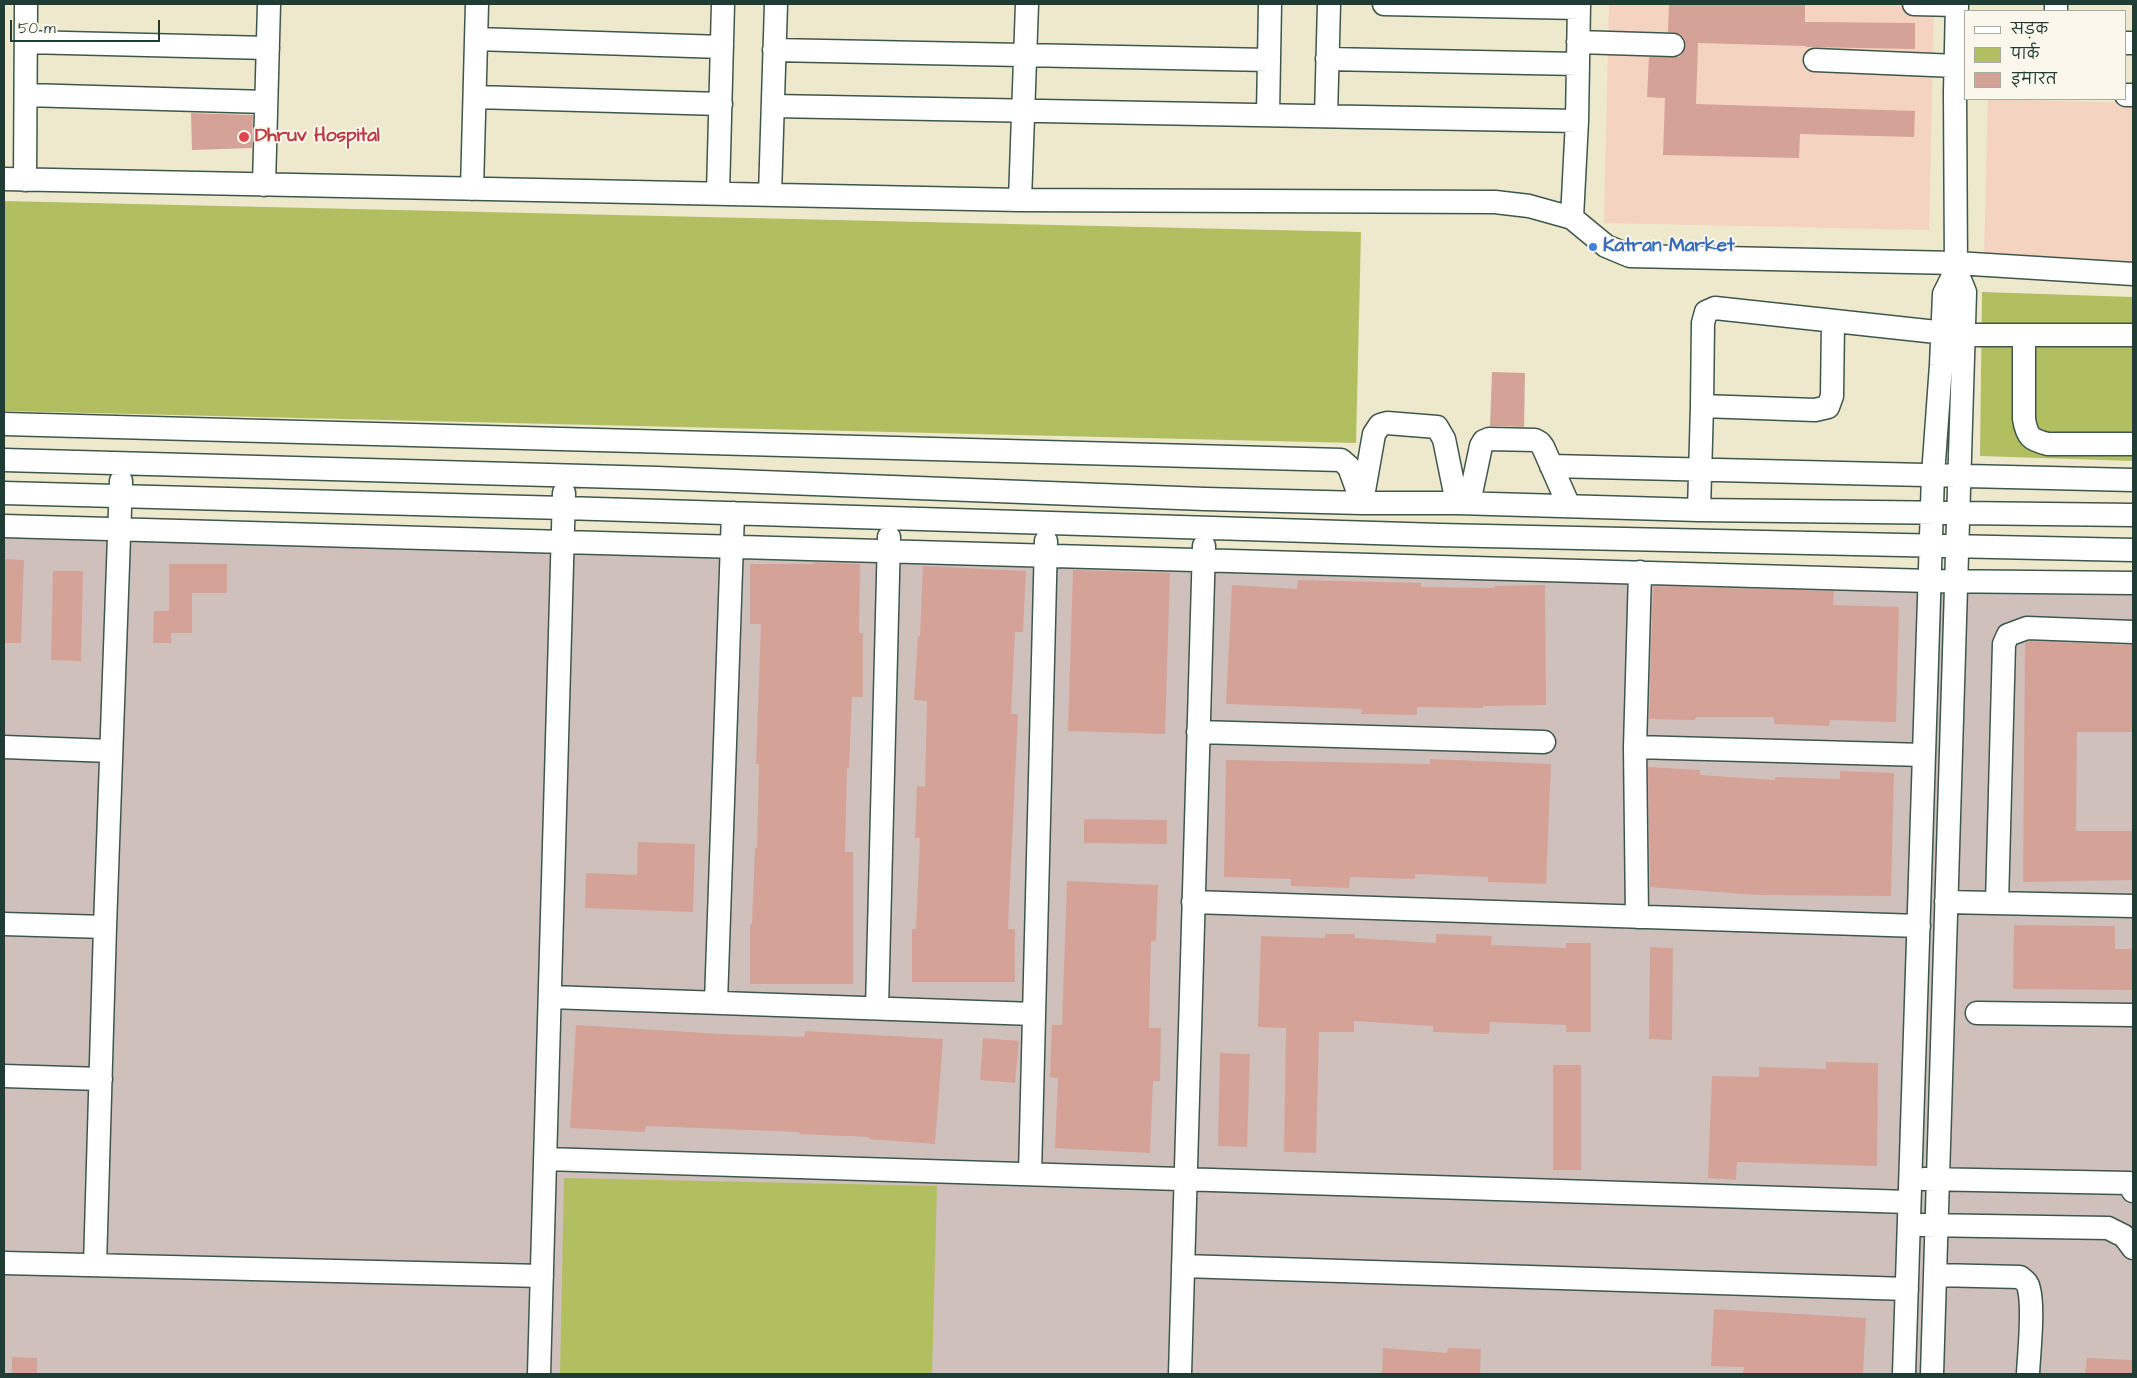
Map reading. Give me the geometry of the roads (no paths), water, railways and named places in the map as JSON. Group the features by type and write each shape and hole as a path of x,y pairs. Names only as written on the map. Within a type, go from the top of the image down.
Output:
{"street":[{"path":"26,4 26,95 15,180 1020,200 1496,202 1529,206 1572,218 1606,246 1630,256 2133,274"},
{"path":"264,185 269,4"},
{"path":"472,189 477,4"},
{"path":"718,193 723,4"},
{"path":"770,195 776,4"},
{"path":"1020,200 1027,4"},
{"path":"1268,114 1270,4"},
{"path":"1326,116 1329,4"},
{"path":"1384,4 1579,6 1577,120 1572,218"},
{"path":"1904,1374 1933,475 1953,334 1966,292 1956,267 1960,92 1956,66 1957,4 1914,4"},
{"path":"476,39 722,47"},
{"path":"26,42 268,48"},
{"path":"1327,59 1578,53 1673,45"},
{"path":"774,50 1269,60"},
{"path":"1815,60 1956,66"},
{"path":"26,95 266,102"},
{"path":"475,97 720,104"},
{"path":"773,106 1577,120"},
{"path":"1699,510 1703,323 1706,312 1715,308 1953,334 2133,335"},
{"path":"1702,406 1815,410 1828,407 1832,396 1833,322"},
{"path":"1932,1374 1959,475 1953,334"},
{"path":"2024,335 2024,419 2026,431 2035,440 2048,444 2133,444"},
{"path":"1362,503 1374,434 1380,426 1387,423 1437,427 1444,439 1463,503"},
{"path":"4,424 1341,460 1349,467 1362,503"},
{"path":"1463,503 1484,441 1489,439 1535,440 1540,443 1552,466 1569,506"},
{"path":"4,460 565,475 1205,499 1362,503 1463,503 1699,510 2133,515"},
{"path":"95,1265 122,463"},
{"path":"1552,466 1700,468 2133,480"},
{"path":"539,1374 565,475"},
{"path":"4,493 564,508 1458,536 2133,550"},
{"path":"1180,1374 1205,499"},
{"path":"716,1002 732,513"},
{"path":"877,1008 889,518"},
{"path":"1030,1174 1047,523"},
{"path":"4,526 1930,581 2133,583"},
{"path":"1637,916 1635,747 1640,572"},
{"path":"1996,903 2004,644 2008,635 2027,628 2133,632"},
{"path":"1198,732 1544,742"},
{"path":"4,747 111,751"},
{"path":"1635,747 1924,755"},
{"path":"1193,902 1918,926"},
{"path":"1946,902 2133,906"},
{"path":"4,924 105,927"},
{"path":"550,997 1034,1014"},
{"path":"1977,1013 2133,1015"},
{"path":"4,1076 101,1079"},
{"path":"545,1159 1185,1179 1910,1190 1937,1178 2132,1183"},
{"path":"1909,1225 2108,1228 2124,1236 2133,1248"},
{"path":"4,1263 542,1276"},
{"path":"1183,1266 1906,1289"},
{"path":"1935,1275 2020,1277 2026,1282 2031,1304 2028,1374"}],"place":[{"name":"Dhruv Hospital","path":"244,137"},
{"name":"Katran Market","path":"1593,247"}]}
